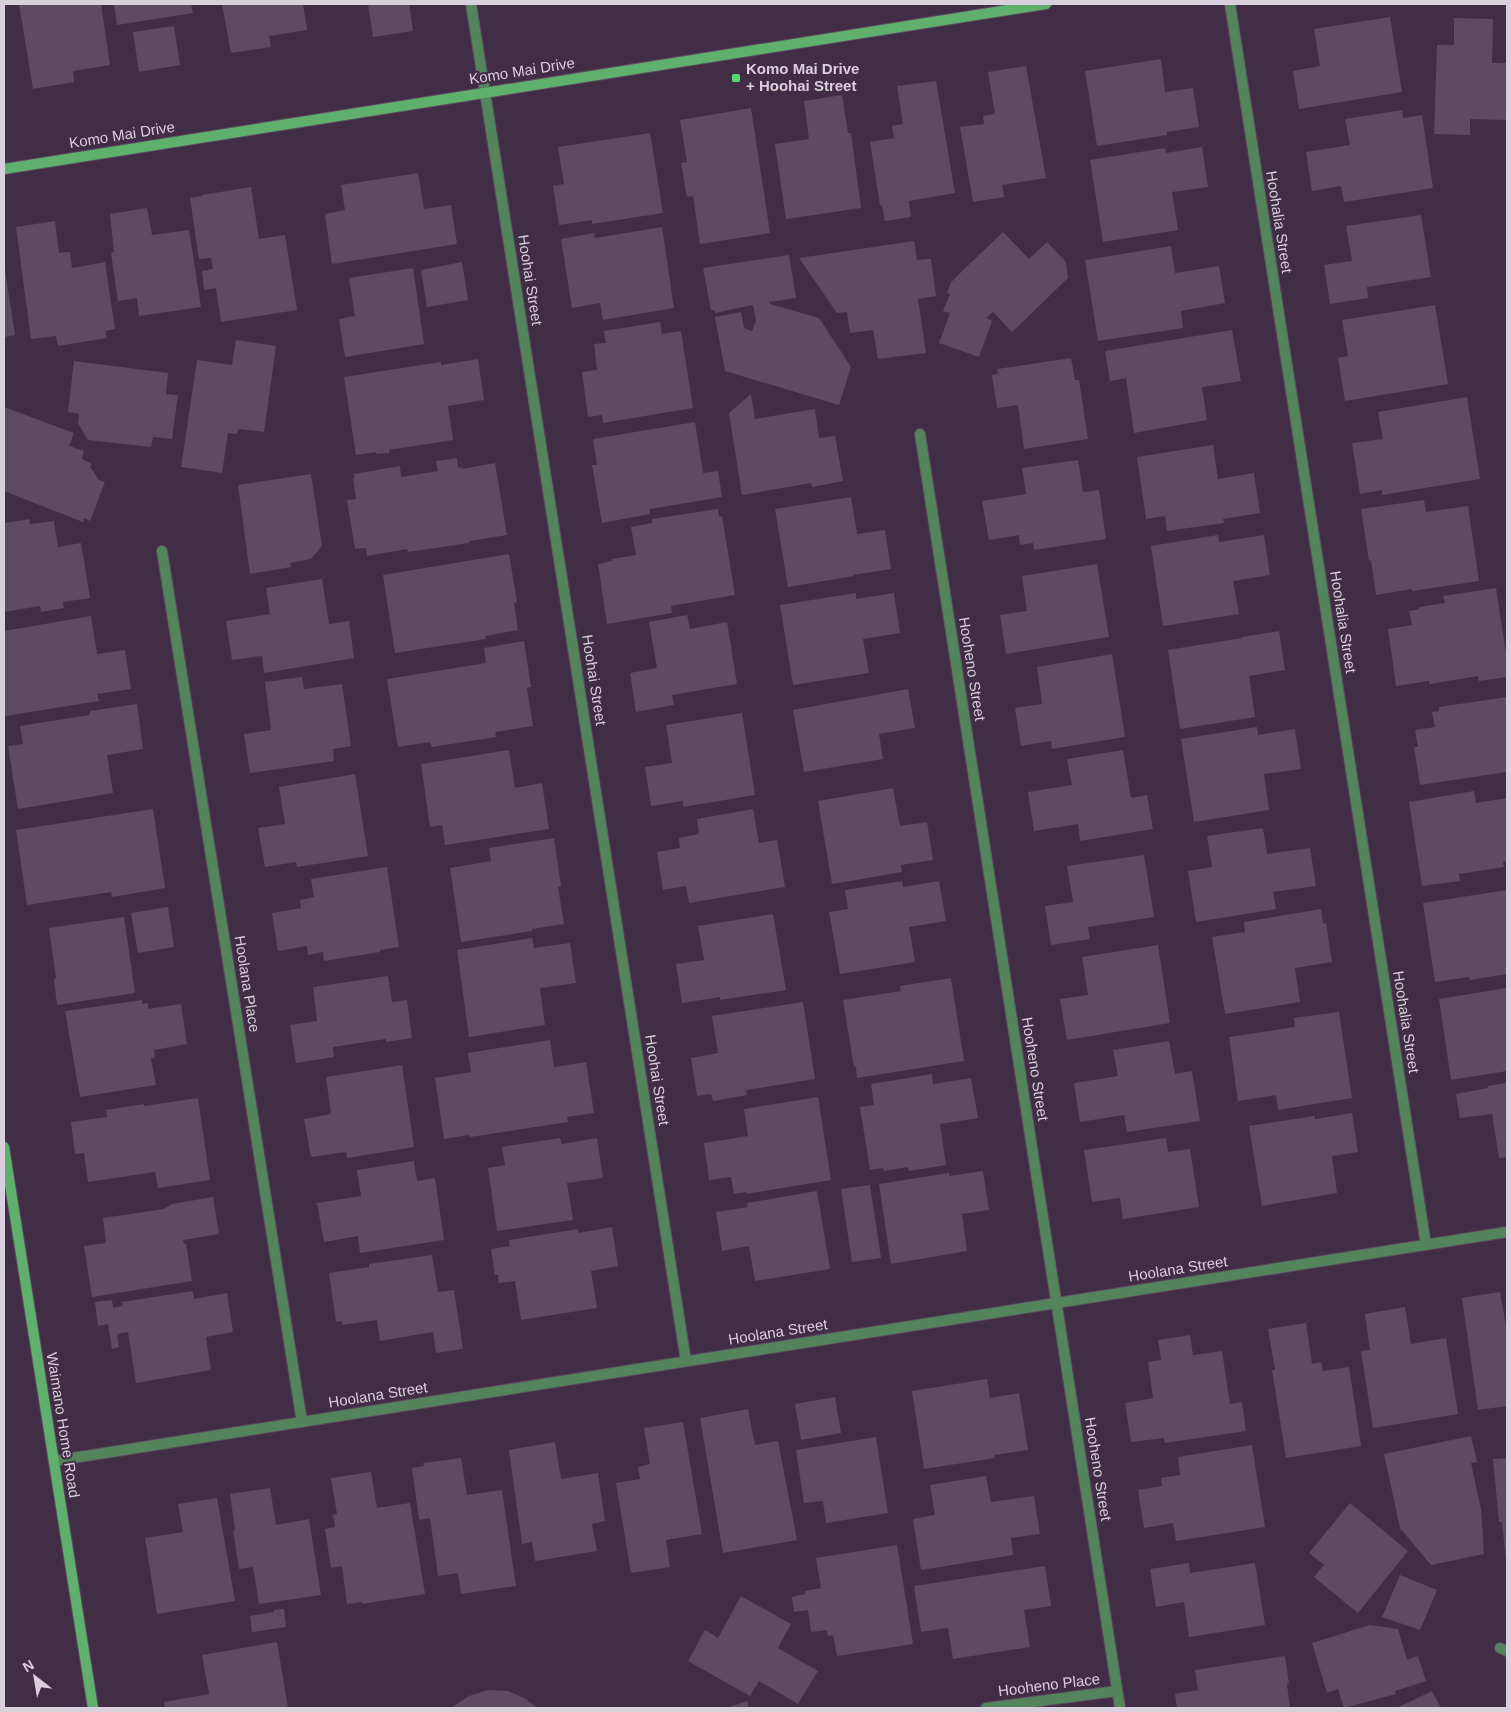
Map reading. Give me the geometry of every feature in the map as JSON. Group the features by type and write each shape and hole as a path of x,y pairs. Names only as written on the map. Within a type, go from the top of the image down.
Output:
{"street":[{"name":"Hoohai Street","path":"471,4 686,1361"},
{"name":"Komo Mai Drive","path":"4,168 1046,4"},
{"name":"Hoohalia Street","path":"1230,4 1426,1245"},
{"name":"Hooheno Street","path":"920,434 1120,1708"},
{"name":"Hoolana Place","path":"162,551 302,1422"},
{"name":"Waimano Home Road","path":"4,1147 93,1708"},
{"name":"Hoolana Street","path":"54,1461 1507,1232"},
{"name":"Hooheno Place","path":"986,1708 1117,1691"}],"building":[{"path":"19,4 101,4 110,65 73,71 74,82 33,89"},
{"path":"114,4 191,4 193,13 117,25"},
{"path":"222,4 303,4 307,30 269,36 271,47 231,53"},
{"path":"368,4 409,4 413,31 373,37"},
{"path":"1390,17 1402,92 1299,109 1293,71 1320,66 1314,29"},
{"path":"1454,18 1493,19 1492,63 1507,63 1507,120 1470,119 1470,135 1434,134 1437,45 1454,45"},
{"path":"174,26 180,65 139,72 133,32"},
{"path":"1161,59 1165,92 1193,88 1199,127 1167,132 1167,135 1097,146 1085,71"},
{"path":"1026,66 1046,178 1002,185 1004,197 973,202 960,127 984,124 983,116 995,114 988,72"},
{"path":"936,81 955,193 909,201 911,217 885,221 882,205 880,205 870,142 894,138 892,126 903,124 897,86"},
{"path":"842,95 848,133 851,133 861,208 786,219 775,144 809,139 804,101"},
{"path":"751,108 770,233 700,244 693,196 687,197 681,163 687,162 680,120"},
{"path":"1402,110 1403,118 1422,115 1433,188 1344,202 1341,186 1312,191 1306,152 1350,145 1345,119"},
{"path":"650,133 663,213 592,224 592,220 559,225 553,186 564,184 558,147"},
{"path":"1202,147 1208,187 1172,192 1178,230 1103,242 1090,160 1165,148 1166,153"},
{"path":"418,173 424,209 451,205 457,244 332,264 325,214 345,210 341,185"},
{"path":"251,187 259,239 285,235 297,310 221,322 216,288 204,290 202,271 213,269 211,258 199,259 190,198"},
{"path":"147,208 152,235 189,230 201,307 139,316 137,298 118,301 111,253 114,252 110,214"},
{"path":"1421,215 1431,277 1367,287 1368,298 1330,304 1324,265 1352,261 1346,226"},
{"path":"55,221 59,253 70,252 72,268 105,262 115,329 105,331 107,338 58,346 56,336 31,339 16,227"},
{"path":"662,227 674,308 603,320 600,303 572,308 561,239 594,233 595,238"},
{"path":"1003,232 1029,259 1047,242 1066,262 1068,278 1012,332 993,312 986,318 992,321 979,357 939,343 950,313 943,311 950,294 947,293 952,280 954,281"},
{"path":"914,241 917,260 931,259 936,296 918,299 926,353 878,359 873,330 850,333 847,312 837,313 799,258"},
{"path":"1171,246 1175,273 1219,266 1225,303 1181,311 1183,328 1098,341 1085,260"},
{"path":"789,255 796,298 770,302 770,304 819,318 851,367 839,405 725,371 715,317 741,312 744,328 752,331 756,321 753,305 715,313 715,310 711,310 703,268"},
{"path":"462,262 468,300 427,307 421,270"},
{"path":"4,264 15,335 4,337"},
{"path":"413,268 424,344 345,357 339,319 355,316 349,278"},
{"path":"1435,305 1448,384 1345,401 1338,358 1348,356 1342,320"},
{"path":"660,322 662,334 681,331 693,408 603,423 602,415 588,417 582,372 597,370 594,344 606,343 604,331"},
{"path":"1232,330 1241,381 1202,387 1207,420 1134,433 1126,378 1110,381 1105,351"},
{"path":"236,340 276,346 264,432 238,429 237,434 228,433 222,473 181,467 197,360 232,365"},
{"path":"1071,358 1075,380 1079,380 1088,439 1024,449 1018,405 997,408 992,375 998,374 997,369"},
{"path":"478,359 484,400 448,406 453,440 389,450 389,453 376,454 376,452 356,455 344,377 441,362 441,365"},
{"path":"74,361 168,373 166,394 178,395 172,439 153,437 151,447 88,440 78,423 79,414 68,412"},
{"path":"751,394 755,419 815,409 819,438 835,436 843,481 812,487 811,483 742,495 729,413"},
{"path":"1467,397 1480,479 1382,495 1382,490 1360,494 1352,443 1383,439 1378,412"},
{"path":"4,407 74,433 69,446 84,451 82,459 92,464 90,467 99,480 105,482 90,521 84,518 83,522 4,491"},
{"path":"695,422 703,473 718,471 722,497 650,509 650,514 602,523 592,465 597,465 593,439"},
{"path":"1213,445 1218,479 1254,473 1260,513 1223,519 1224,523 1167,531 1165,516 1146,519 1137,457"},
{"path":"457,458 458,468 462,467 462,469 495,463 507,535 469,541 469,543 408,552 407,549 367,556 366,548 355,549 347,500 356,499 354,474 400,466 401,477 438,471 436,461"},
{"path":"1078,460 1083,492 1099,490 1106,539 1034,550 1033,543 1020,545 1019,535 989,540 982,501 1026,494 1022,468"},
{"path":"311,474 322,546 311,559 290,563 291,567 250,574 238,485"},
{"path":"851,497 857,534 885,530 891,569 788,587 775,509"},
{"path":"1424,500 1426,512 1468,506 1479,581 1376,595 1361,509"},
{"path":"718,509 719,517 722,516 735,595 671,606 672,613 607,624 598,564 612,561 612,559 636,555 631,527 652,523 652,519"},
{"path":"29,519 30,524 54,521 58,547 81,543 90,598 63,602 64,608 41,612 40,606 4,612 5,523"},
{"path":"1218,535 1219,542 1264,535 1270,575 1233,581 1239,614 1163,626 1151,546"},
{"path":"509,554 517,602 514,603 518,630 485,636 486,639 395,653 383,575"},
{"path":"1097,564 1109,637 1006,654 1000,615 1027,611 1022,576"},
{"path":"322,579 329,624 349,621 354,658 264,673 262,656 232,660 226,621 270,614 266,588"},
{"path":"1496,588 1507,660 1507,677 1479,681 1478,676 1429,684 1429,681 1396,686 1388,629 1412,625 1409,611 1419,609 1419,607 1445,603 1443,596"},
{"path":"856,593 856,599 894,593 900,633 863,639 869,673 793,685 780,605"},
{"path":"687,615 690,629 727,622 737,684 672,695 674,705 636,712 630,673 657,668 649,622"},
{"path":"91,616 97,654 125,650 131,689 97,694 99,701 5,716 4,631"},
{"path":"1279,631 1285,670 1249,676 1255,717 1180,729 1168,650"},
{"path":"524,641 531,687 527,688 533,726 495,732 496,737 432,747 430,742 398,747 387,679 486,663 484,648"},
{"path":"1112,654 1125,737 1052,749 1051,741 1021,746 1015,708 1042,704 1037,667"},
{"path":"302,677 304,689 342,684 351,746 333,749 334,761 250,773 244,734 271,730 265,682"},
{"path":"908,689 915,728 879,734 883,759 804,772 793,710"},
{"path":"1507,697 1507,772 1420,785 1414,747 1418,747 1415,730 1435,727 1432,712 1439,711 1439,707"},
{"path":"137,704 143,749 107,755 113,793 18,809 8,746 23,744 20,726 90,715 90,711"},
{"path":"742,713 755,795 683,807 683,801 651,806 645,767 672,763 666,725"},
{"path":"1257,727 1258,735 1295,729 1301,769 1264,774 1269,810 1194,822 1181,739"},
{"path":"509,750 515,788 542,783 549,829 445,845 442,825 430,827 421,764"},
{"path":"1123,750 1131,798 1147,795 1153,829 1080,841 1078,824 1034,831 1028,792 1072,785 1067,759"},
{"path":"355,774 368,856 297,867 296,862 265,867 258,828 285,824 279,787"},
{"path":"893,788 900,826 927,822 933,860 901,865 902,872 832,884 818,801"},
{"path":"1474,791 1476,803 1507,798 1507,861 1503,862 1504,867 1459,874 1460,881 1422,886 1409,802"},
{"path":"153,809 165,888 112,897 111,892 27,905 16,830"},
{"path":"753,809 759,843 777,840 785,887 689,903 686,886 663,890 657,852 680,848 679,838 699,834 697,819"},
{"path":"1263,828 1267,854 1310,848 1316,886 1273,892 1276,909 1196,922 1188,871 1212,867 1207,836"},
{"path":"554,838 561,886 558,887 564,924 461,942 450,868 491,861 489,848"},
{"path":"1144,855 1154,917 1088,927 1090,939 1051,945 1045,906 1073,902 1067,866"},
{"path":"387,867 399,947 324,961 323,952 308,955 307,946 278,951 272,913 301,908 300,900 314,897 311,879"},
{"path":"902,881 903,887 939,881 946,921 909,927 915,962 840,974 829,912 848,909 845,890"},
{"path":"1507,890 1507,974 1470,980 1469,977 1435,982 1423,903"},
{"path":"168,907 174,947 138,953 131,913"},
{"path":"1321,909 1323,924 1326,923 1332,962 1295,968 1300,1002 1225,1014 1212,937 1245,932 1244,922"},
{"path":"773,914 786,990 720,1000 720,997 682,1003 676,964 704,960 698,926"},
{"path":"124,917 135,993 57,1005 54,979 56,978 49,928"},
{"path":"532,938 534,948 570,943 576,983 540,988 545,1025 469,1037 457,950"},
{"path":"1158,945 1170,1023 1067,1040 1060,999 1088,995 1082,957"},
{"path":"388,976 392,1002 407,1000 412,1038 386,1042 386,1039 333,1047 334,1057 296,1063 290,1025 317,1021 313,987"},
{"path":"951,978 964,1061 857,1078 843,1000 901,991 900,986"},
{"path":"1507,988 1507,1071 1451,1080 1439,999"},
{"path":"142,1000 142,1004 148,1003 148,1009 181,1004 187,1044 154,1050 155,1058 151,1059 156,1085 80,1097 65,1011"},
{"path":"803,1002 815,1079 746,1090 747,1095 713,1101 711,1094 697,1096 691,1058 718,1053 712,1016"},
{"path":"1339,1012 1352,1098 1278,1110 1276,1095 1238,1101 1229,1037 1295,1027 1294,1018"},
{"path":"550,1040 554,1067 586,1062 594,1113 567,1117 568,1122 470,1137 469,1135 444,1139 435,1078 471,1072 468,1053"},
{"path":"1169,1041 1175,1074 1192,1071 1200,1121 1127,1132 1124,1115 1080,1122 1074,1083 1118,1076 1113,1050"},
{"path":"402,1065 414,1147 347,1158 346,1152 311,1157 304,1119 331,1114 326,1077"},
{"path":"932,1074 933,1084 971,1078 978,1118 940,1124 946,1165 909,1171 908,1167 884,1171 883,1168 870,1170 860,1107 874,1105 871,1084"},
{"path":"1507,1083 1507,1157 1499,1158 1492,1114 1460,1118 1456,1094"},
{"path":"818,1097 831,1180 746,1194 746,1192 734,1194 731,1177 709,1180 704,1143 748,1136 744,1109"},
{"path":"198,1098 210,1180 158,1188 155,1172 88,1182 84,1153 75,1154 71,1122 107,1117 106,1110"},
{"path":"1352,1113 1358,1152 1332,1156 1337,1193 1262,1206 1249,1126 1315,1116 1315,1119"},
{"path":"560,1138 562,1144 597,1138 603,1178 567,1183 573,1220 497,1231 488,1168 505,1165 502,1147"},
{"path":"1166,1138 1168,1152 1190,1149 1199,1207 1123,1219 1120,1198 1092,1202 1084,1150"},
{"path":"414,1161 417,1181 435,1178 444,1240 360,1253 358,1236 324,1242 317,1203 361,1196 357,1170"},
{"path":"983,1171 989,1210 962,1214 967,1251 891,1264 879,1184 949,1173 949,1176"},
{"path":"870,1185 881,1258 852,1262 841,1189"},
{"path":"817,1191 830,1269 755,1281 749,1246 722,1251 716,1212 748,1207 747,1203"},
{"path":"213,1197 219,1234 183,1240 184,1244 186,1243 192,1281 92,1297 84,1246 106,1243 103,1218 164,1209 172,1204"},
{"path":"612,1227 618,1266 591,1271 597,1308 521,1320 515,1281 499,1283 498,1275 495,1275 491,1249 510,1246 509,1240 578,1229 579,1233"},
{"path":"432,1255 438,1292 454,1290 463,1349 436,1353 433,1332 380,1341 377,1320 342,1325 342,1321 336,1322 329,1273 369,1267 369,1264"},
{"path":"193,1291 194,1299 227,1293 233,1332 206,1337 211,1370 136,1383 128,1332 117,1334 119,1347 112,1349 108,1324 98,1326 95,1302 112,1300 113,1308 123,1306 122,1302"},
{"path":"1500,1292 1507,1325 1507,1406 1478,1410 1462,1298"},
{"path":"1405,1307 1411,1344 1446,1338 1458,1414 1373,1428 1361,1351 1370,1350 1365,1314"},
{"path":"1306,1323 1312,1364 1321,1362 1323,1371 1349,1367 1361,1446 1286,1458 1272,1370 1275,1370 1268,1329"},
{"path":"1190,1335 1193,1355 1222,1351 1230,1404 1242,1402 1246,1431 1165,1443 1164,1438 1131,1442 1125,1403 1153,1398 1148,1362 1161,1360 1158,1340"},
{"path":"987,1379 990,1398 1019,1393 1028,1450 994,1455 995,1458 924,1469 912,1391"},
{"path":"835,1397 841,1433 801,1440 795,1404"},
{"path":"748,1409 755,1445 778,1441 797,1540 723,1553 700,1418"},
{"path":"683,1422 702,1534 666,1540 670,1567 631,1573 616,1483 640,1479 638,1467 650,1464 644,1428"},
{"path":"1471,1436 1477,1462 1471,1463 1481,1509 1484,1554 1431,1565 1400,1528 1384,1454"},
{"path":"876,1437 888,1513 826,1523 823,1501 804,1503 796,1450"},
{"path":"555,1442 561,1479 598,1473 605,1521 592,1524 597,1551 535,1561 532,1542 522,1544 509,1450"},
{"path":"1252,1445 1265,1527 1176,1541 1173,1523 1144,1528 1138,1490 1162,1486 1161,1478 1180,1475 1178,1457"},
{"path":"461,1458 467,1495 502,1490 516,1586 461,1594 458,1573 438,1576 430,1518 419,1520 412,1468 424,1466 423,1463"},
{"path":"1507,1458 1506,1560 1502,1522 1499,1522 1493,1459"},
{"path":"371,1472 377,1508 410,1503 425,1594 362,1604 362,1602 347,1604 342,1566 331,1568 325,1529 335,1527 333,1515 337,1514 331,1478"},
{"path":"986,1476 991,1502 1034,1496 1040,1534 1011,1538 1013,1555 921,1570 913,1519 935,1515 930,1485"},
{"path":"270,1488 276,1525 309,1519 321,1595 259,1604 253,1567 239,1569 230,1494"},
{"path":"217,1498 235,1601 157,1614 145,1538 183,1532 178,1504"},
{"path":"1350,1503 1408,1551 1358,1613 1314,1577 1324,1565 1309,1553"},
{"path":"897,1545 913,1644 837,1656 833,1635 828,1636 827,1630 811,1632 808,1610 794,1612 792,1597 805,1594 805,1591 821,1588 816,1558"},
{"path":"1189,1563 1190,1573 1255,1563 1265,1625 1189,1637 1184,1602 1156,1607 1150,1569"},
{"path":"1045,1566 1051,1606 1024,1610 1030,1647 953,1659 948,1628 921,1632 914,1586"},
{"path":"1400,1575 1437,1590 1420,1630 1382,1617"},
{"path":"741,1596 791,1624 778,1648 818,1671 798,1704 759,1681 750,1696 688,1661 705,1630 718,1638"},
{"path":"284,1609 286,1627 252,1632 250,1616"},
{"path":"1370,1625 1398,1629 1407,1660 1418,1656 1426,1681 1395,1691 1396,1694 1344,1708 1338,1689 1327,1693 1312,1643"},
{"path":"277,1642 288,1708 165,1708 164,1702 209,1694 202,1655"},
{"path":"1285,1656 1290,1708 1177,1708 1175,1694 1198,1690 1195,1670"},
{"path":"488,1690 508,1691 526,1699 537,1708 451,1708 469,1696"},
{"path":"1432,1691 1441,1708 1397,1708"},
{"path":"747,1701 749,1708 727,1708"}],"place":[{"name":"Komo Mai Drive + Hoohai Street","path":"736,78"}]}
